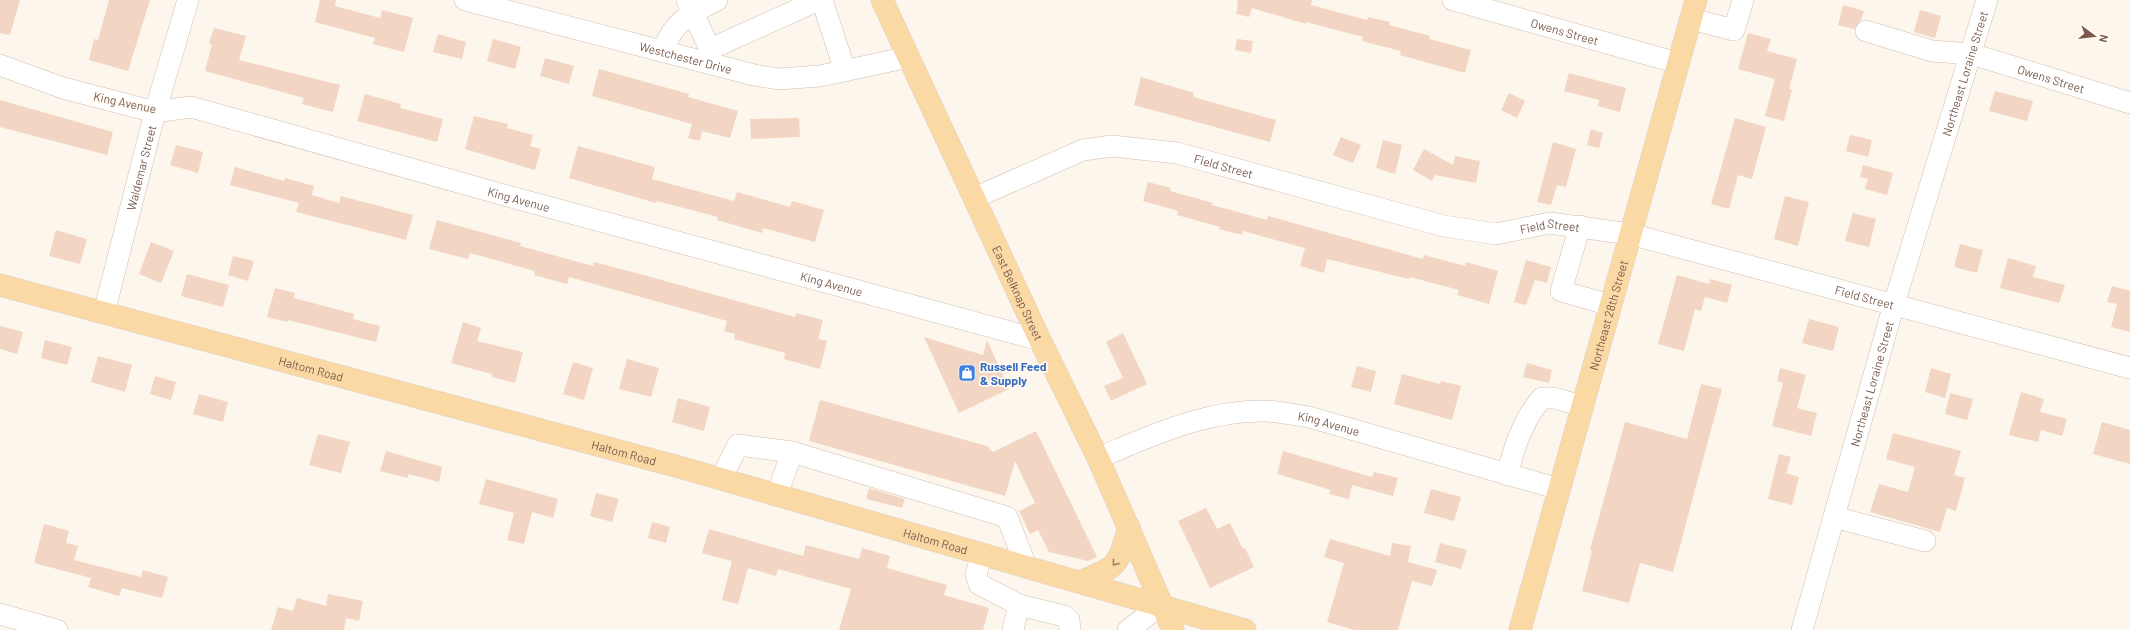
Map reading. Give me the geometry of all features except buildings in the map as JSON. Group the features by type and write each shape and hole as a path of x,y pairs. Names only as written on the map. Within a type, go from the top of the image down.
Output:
{"main road":[{"name":"East Belknap Street","path":"882,0 1040,340 1098,458 1129,527 1161,605 1174,630"},
{"name":"Northeast 28th Street","path":"1520,630 1694,9"},
{"name":"Haltom Road","path":"0,285 721,479 1245,630"},
{"path":"1080,582 1110,569 1118,562 1129,527"}],"street":[{"name":"Waldemar Street","path":"104,313 155,112 188,0"},
{"name":"Westchester Drive","path":"465,0 663,52 711,57 754,75 779,79 820,76 909,56"},
{"path":"663,52 665,43 690,6 717,0"},
{"path":"690,6 711,57 820,0 845,70"},
{"name":"Owens Street","path":"1453,0 1678,63"},
{"path":"1694,9 1734,30 1743,0"},
{"name":"Northeast Loraine Street","path":"1802,630 1894,304 1972,54 1987,0"},
{"name":"Owens Street","path":"1866,31 1932,51 1972,54 2130,103"},
{"name":"King Avenue","path":"0,65 62,88 155,112 191,107 504,195 1040,340"},
{"name":"Field Street","path":"974,198 1083,150 1112,146 1177,153 1444,226 1496,234 1550,223 1630,234 2130,368"},
{"path":"1580,226 1561,291 1610,305"},
{"path":"1507,475 1513,451 1524,424 1535,406 1542,398 1554,398 1582,406"},
{"name":"King Avenue","path":"1098,458 1169,428 1228,413 1267,411 1309,417 1559,489"},
{"path":"721,479 738,445 792,452 1006,517 1026,566"},
{"path":"777,495 792,452"},
{"path":"1834,517 1925,541"},
{"path":"982,554 976,574 979,584 1019,605 1064,616 1069,620 1070,630"},
{"path":"1013,630 1019,605"},
{"path":"1128,630 1161,605"},
{"path":"0,614 57,630"}],"place":[{"name":"Russell Feed & Supply","path":"967,373"}]}
